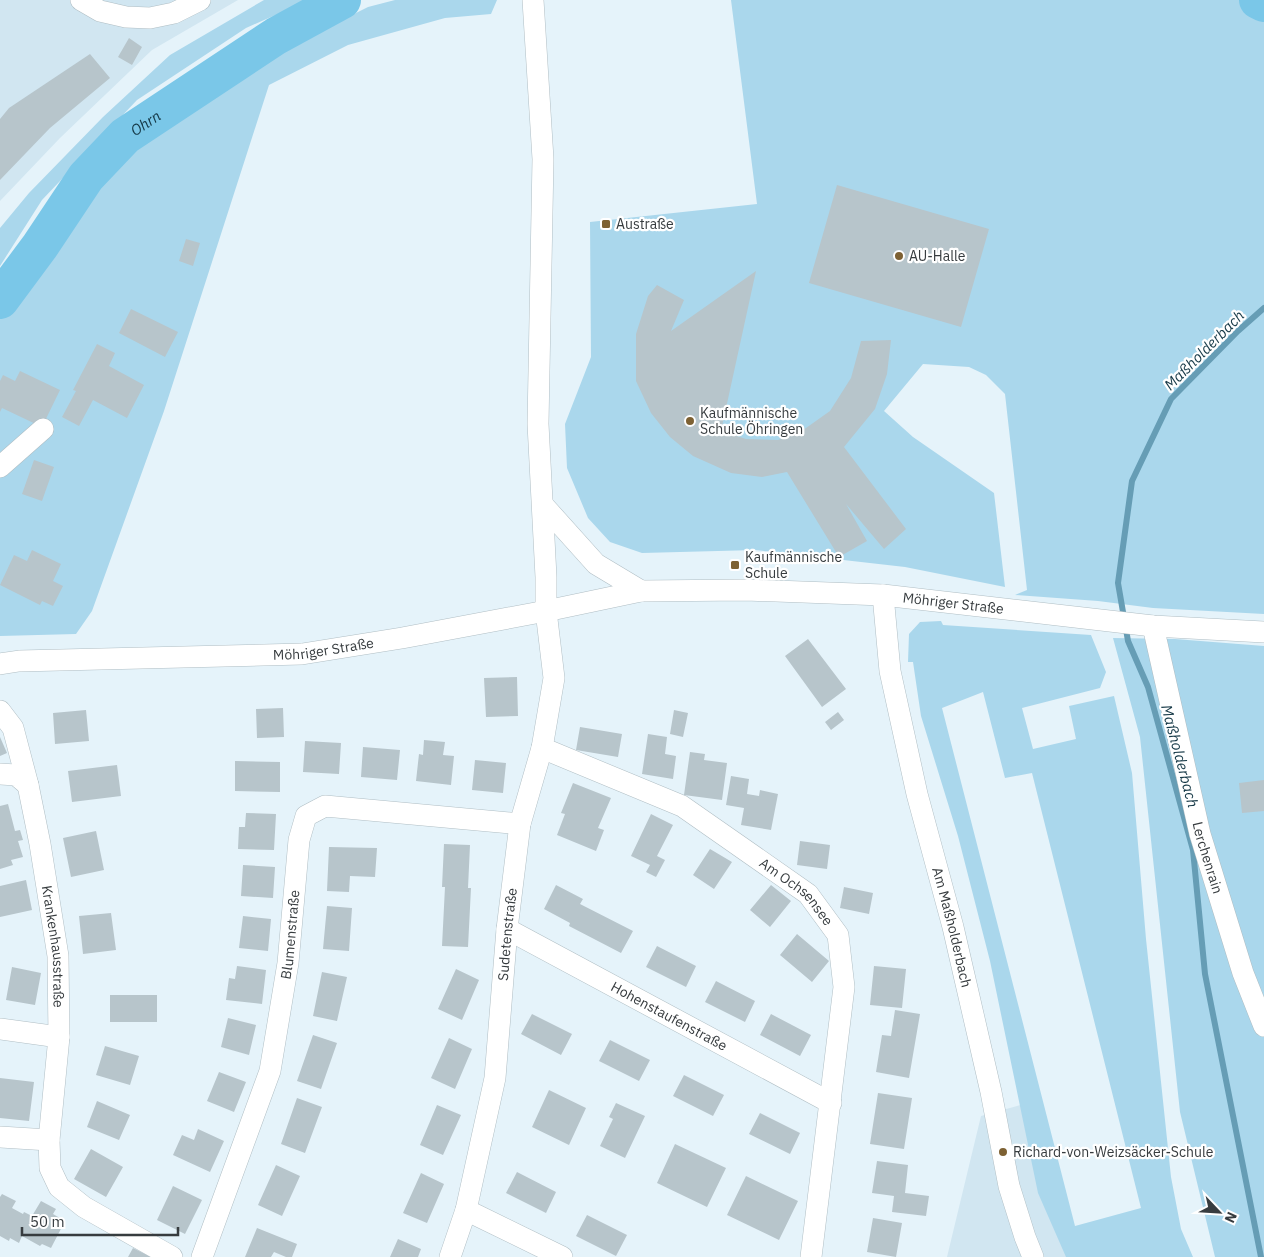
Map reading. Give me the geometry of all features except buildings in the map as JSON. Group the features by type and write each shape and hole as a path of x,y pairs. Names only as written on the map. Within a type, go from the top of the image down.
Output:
{"street":[{"path":"81,0 100,11 126,17 150,18 174,13 200,0"},
{"path":"534,0 543,159 538,424 543,505 546,611"},
{"path":"0,467 43,429"},
{"path":"543,505 596,564 641,591"},
{"name":"Möhriger Straße","path":"0,664 302,654 402,638 641,591 746,590 883,595 1154,626 1264,632"},
{"name":"Am Maßholderbach","path":"883,595 890,670 918,794 956,936 991,1092 1009,1186 1025,1236 1034,1257"},
{"name":"Sudetenstraße","path":"450,1257 466,1210 495,1078 507,929 520,824 542,748 554,678 546,611"},
{"name":"Lerchenrain","path":"1154,626 1200,834 1243,973 1264,1026"},
{"name":"Krankenhausstraße","path":"6,719 28,785 40,844 58,956 59,1037 49,1140 50,1168 58,1188 84,1207 172,1257"},
{"name":"Am Ochsensee","path":"542,748 682,806 808,894 838,935 844,987 811,1257"},
{"path":"0,774 16,776 28,785"},
{"name":"Blumenstraße","path":"202,1257 270,1071 288,963 299,840 306,816 325,806 520,824"},
{"name":"Hohenstaufenstraße","path":"507,929 831,1103"},
{"path":"0,1029 59,1037"},
{"path":"0,1137 49,1140"},
{"path":"466,1210 562,1257"}],"shaded area":[{"path":"0,0 238,0 152,50 60,138 0,201"},
{"path":"264,0 309,0 246,28 137,100 42,200 0,266 0,228 29,193 103,117 170,55"},
{"path":"395,0 497,0 491,14 445,18 348,45 269,85 164,411 92,611 76,634 0,636 0,319 15,289 101,184 160,126 280,51 368,7"},
{"path":"731,0 1264,0 1264,614 1153,608 1098,601 1015,595 1027,590 1005,394 986,375 969,367 923,364 884,411 913,437 994,493 1005,587 905,567 756,550 642,553 610,542 588,518 567,468 565,424 591,357 590,222 757,204"},
{"path":"941,621 943,625 1091,635 1106,672 1100,688 1022,708 1033,749 1076,739 1069,706 1114,696 1132,773 1146,939 1171,1177 1181,1229 1193,1257 1066,1257 1038,1193 990,961 958,836 921,716 913,662 908,662 909,634 920,622","holes":["983,692 1005,778 1032,773 1141,1208 1075,1226 942,708"]},
{"path":"1113,638 1175,639 1264,646 1264,1257 1215,1257 1180,1112 1140,737"},
{"name":"Richard-von-Weizsäcker-Schule","path":"1024,1104 1067,1257 947,1257 981,1116"}],"waterway":[{"name":"Ohrn","path":"0,300 40,246 86,177 125,136 276,36 342,0"},
{"name":"Ohrn","path":"1258,0 1264,3"},
{"name":"Maßholderbach","path":"1261,1257 1205,974 1193,850 1148,687 1128,641 1118,583 1132,481 1171,399 1238,331 1264,308"}],"place":[{"name":"Austraße","path":"606,224"},
{"name":"AU-Halle","path":"899,256"},
{"name":"Kaufmännische Schule Öhringen","path":"690,421"},
{"name":"Kaufmännische Schule","path":"735,565"},
{"name":"Richard-von-Weizsäcker-Schule","path":"1003,1152"}]}
